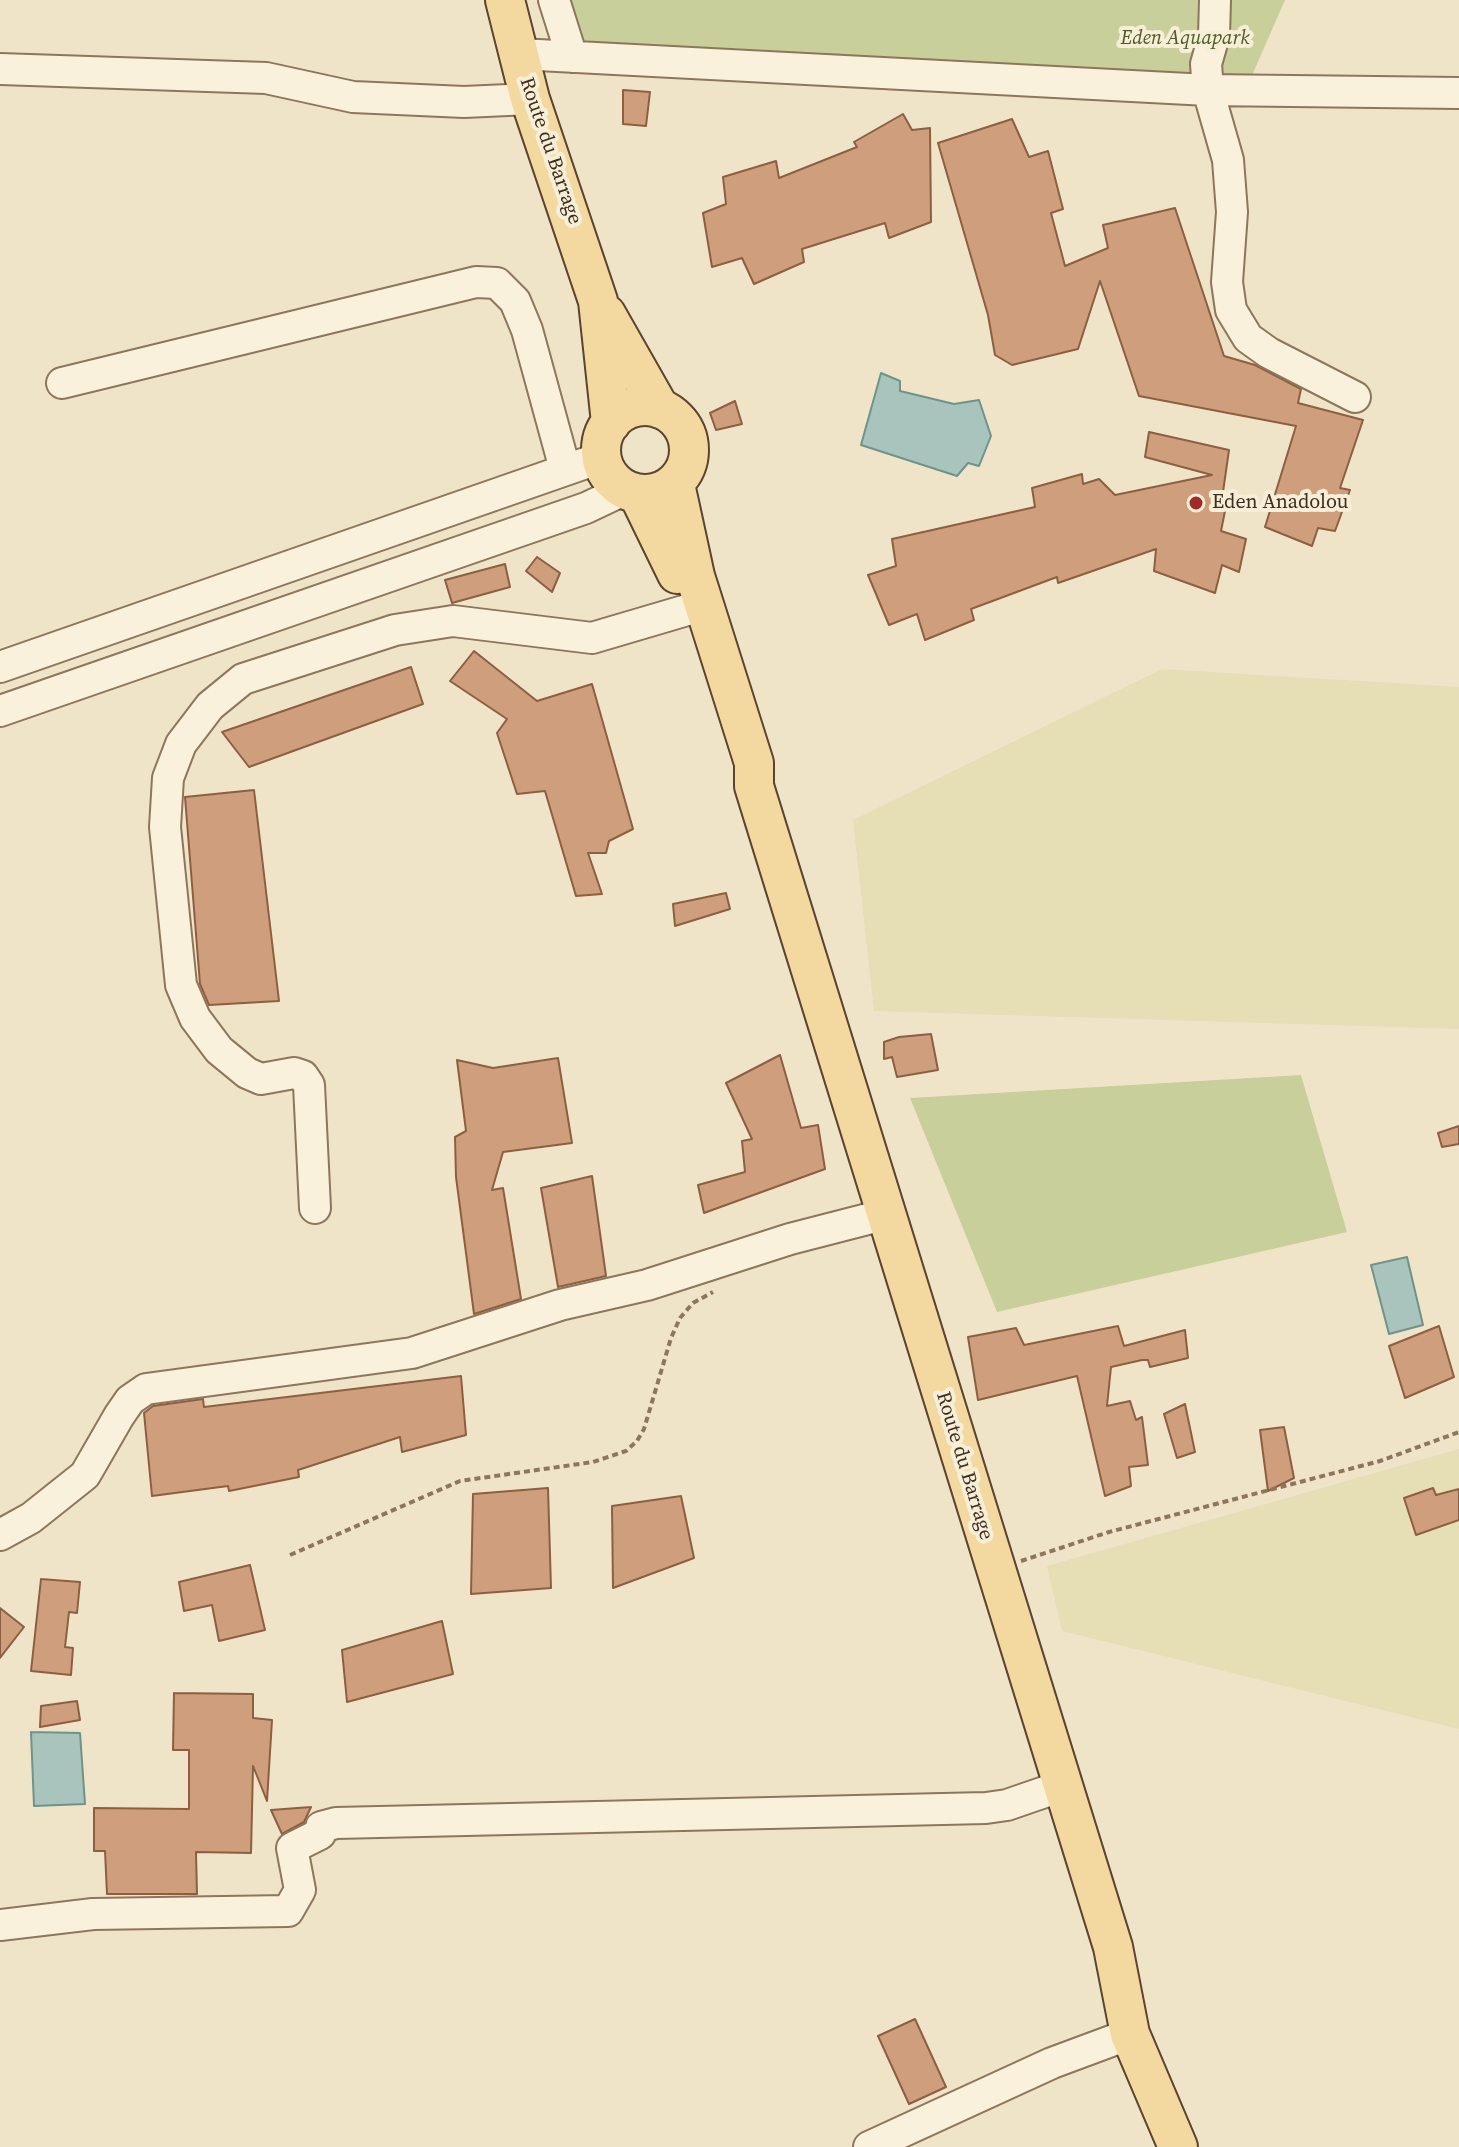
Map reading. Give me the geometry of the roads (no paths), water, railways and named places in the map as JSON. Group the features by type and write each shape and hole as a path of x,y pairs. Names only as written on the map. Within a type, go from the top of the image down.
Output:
{"main road":[{"name":"Route du Barrage","path":"505,0 530,99 598,301 660,409 682,425 688,439 689,457 675,484 695,576 754,763 753,782 1113,1947 1130,2034 1178,2147"},
{"name":"Route du Barrage","path":"598,301 612,480 631,492 667,550 733,753 743,776 753,782"},
{"path":"607,440 633,407 660,409"},
{"path":"631,492 657,493 675,484"}],"street":[{"path":"554,0 572,57"},
{"path":"1215,0 1214,36 1206,64 1208,90 1228,160 1232,212 1227,282 1231,310 1248,338 1269,353 1355,397"},
{"path":"519,54 1208,90 1459,93"},
{"path":"0,69 266,78 353,97 464,102 530,99"},
{"path":"62,383 476,282 497,283 515,301 527,330 565,469"},
{"path":"0,667 565,469 607,440"},
{"path":"0,711 631,492"},
{"path":"315,1208 309,1085 303,1076 294,1073 261,1079 247,1073 219,1050 195,1018 181,985 165,827 168,778 181,744 210,706 243,679 395,630 453,621 592,638 687,610"},
{"path":"0,1535 31,1518 85,1475 130,1400 146,1389 412,1353 547,1309 647,1285 790,1239 887,1214"},
{"path":"0,1925 93,1914 288,1911 300,1890 292,1848 320,1834 321,1827 336,1823 986,1808 1007,1805 1062,1786"},
{"path":"869,2147 1040,2068 1130,2034"}],"water":[{"path":"881,373 900,381 900,391 954,404 979,400 991,436 979,466 968,463 957,476 861,445"},
{"path":"1407,1257 1423,1325 1389,1334 1371,1265"},
{"path":"31,1732 80,1733 85,1804 34,1806"}],"place":[{"name":"Eden Anadolou","path":"1196,503"}],"park label":[{"name":"Eden Aquapark","path":"1185,39"}]}
